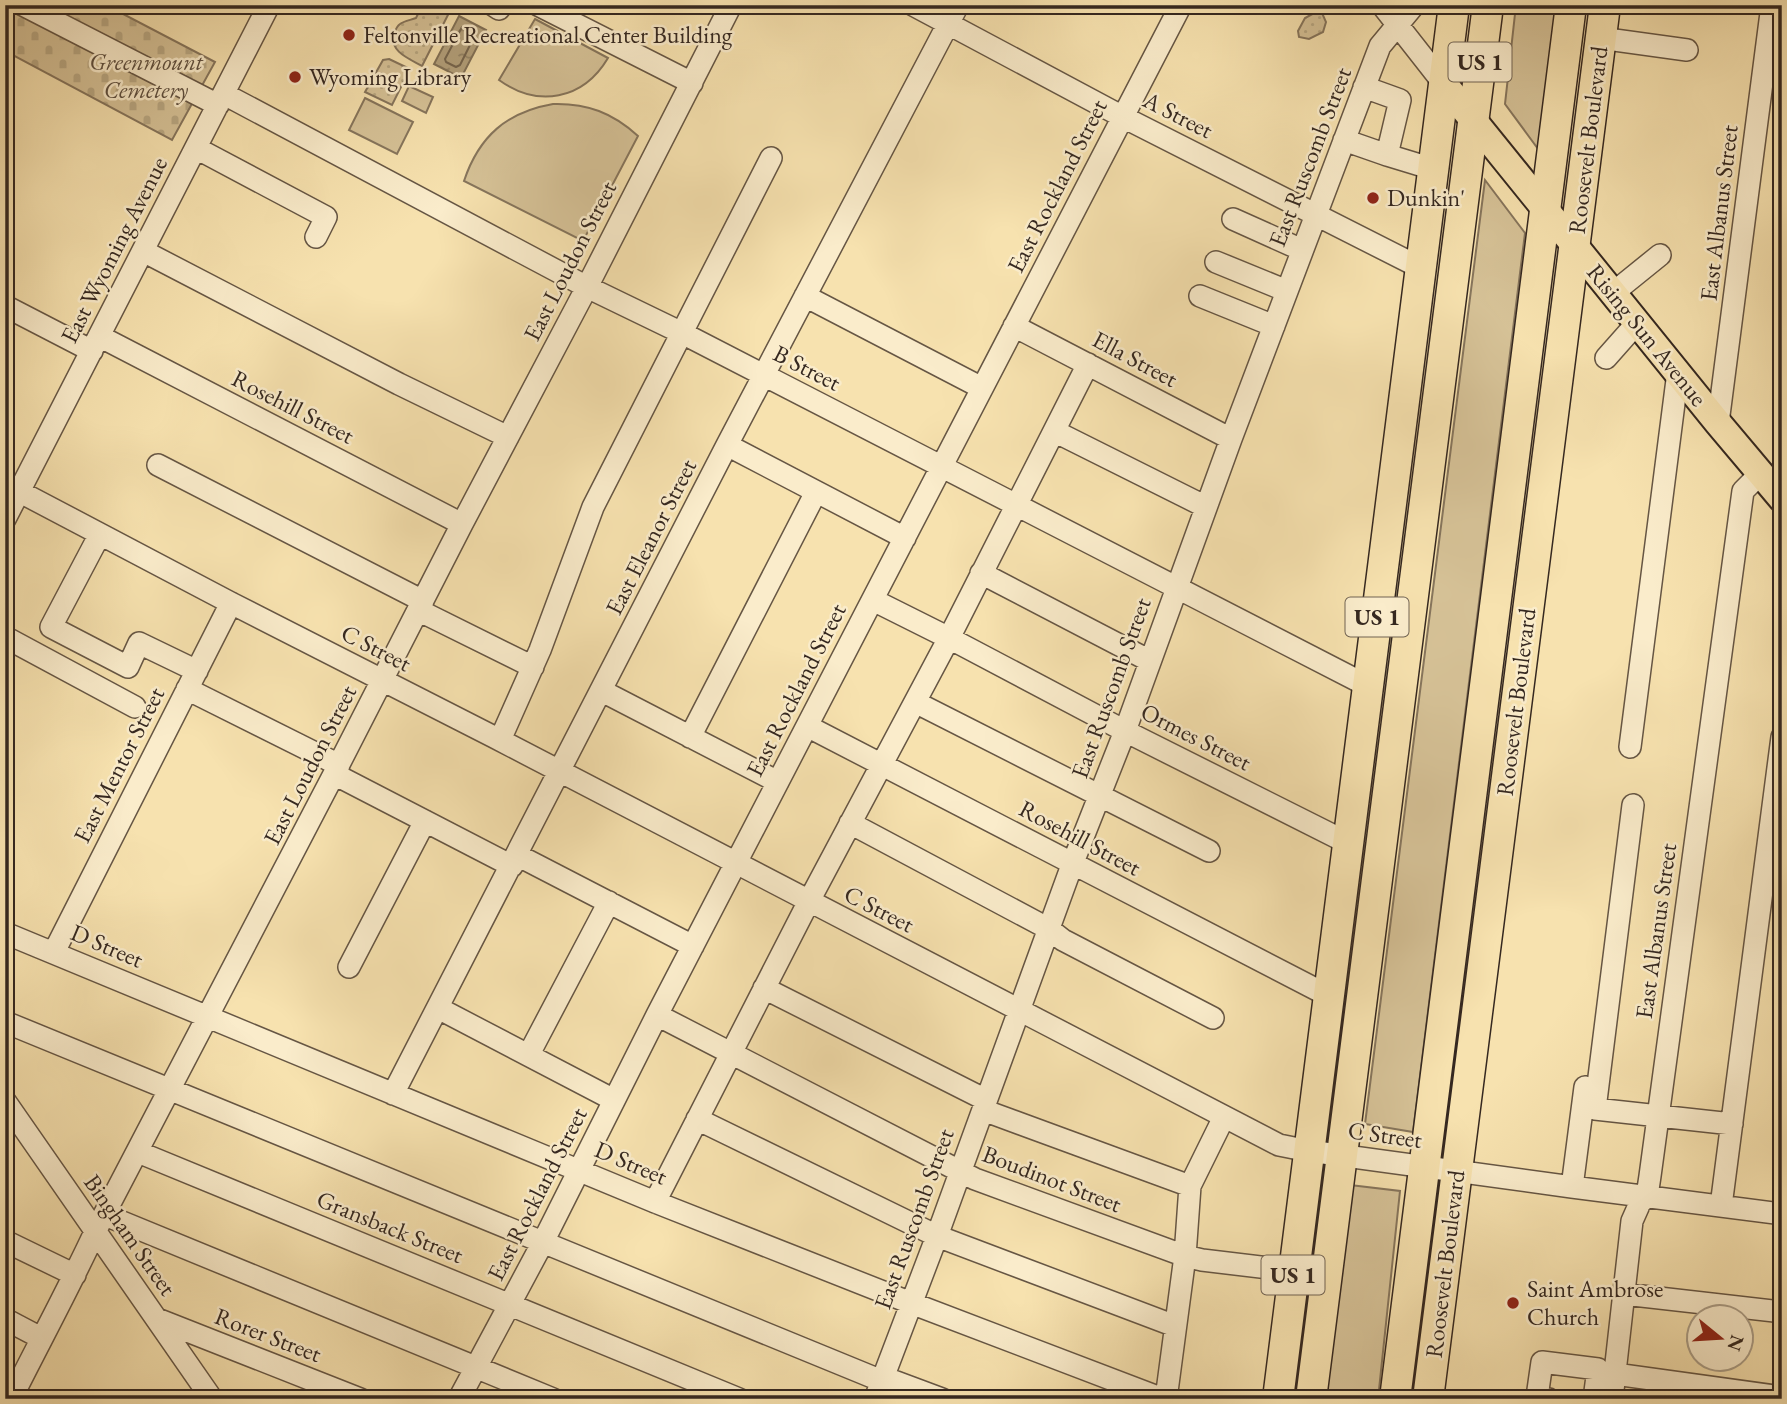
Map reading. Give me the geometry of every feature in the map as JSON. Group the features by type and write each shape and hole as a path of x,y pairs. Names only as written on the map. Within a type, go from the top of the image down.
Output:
{"highway":[{"name":"US 1","path":"1278,1399 1454,5"},
{"name":"US 1","path":"1311,1399 1488,5"},
{"name":"Roosevelt Boulevard","path":"1395,1399 1572,5"},
{"name":"Roosevelt Boulevard","path":"1428,1399 1605,5"},
{"path":"1482,708 1534,564"},
{"path":"1460,882 1475,1031"}],"main road":[{"name":"Rising Sun Avenue","path":"1444,83 1782,499"}],"street":[{"name":"B Street","path":"23,5 221,99 1368,686"},
{"name":"East Wyoming Avenue","path":"5,519 12,488 96,343 269,5"},
{"path":"493,5 499,9 502,5"},
{"path":"538,5 692,83"},
{"name":"East Loudon Street","path":"10,1393 75,1275 731,5"},
{"name":"A Street","path":"913,5 953,15 1123,117 1421,268"},
{"name":"East Rockland Street","path":"459,1399 543,1242 657,1015 1181,5"},
{"name":"Rising Sun Avenue","path":"1382,5 1444,83"},
{"name":"East Ruscomb Street","path":"880,1385 1072,864 1125,731 1176,587 1364,87 1380,46 1414,5"},
{"name":"East Albanus Street","path":"1718,423 1773,8"},
{"name":"East Eleanor Street","path":"393,1094 727,445 953,15"},
{"path":"1600,38 1687,50"},
{"path":"1364,87 1400,100 1387,155"},
{"path":"1344,140 1433,169"},
{"path":"196,148 326,217 316,237"},
{"path":"500,740 533,667 593,507 771,158"},
{"path":"1233,219 1302,250"},
{"path":"143,251 399,384 508,437"},
{"path":"1613,293 1660,255"},
{"path":"1216,262 1287,291"},
{"path":"805,296 982,388"},
{"path":"1200,296 1273,326"},
{"name":"Rosehill Street","path":"5,306 96,343 462,524"},
{"path":"1606,358 1637,323"},
{"name":"Ella Street","path":"1014,326 1231,439"},
{"path":"655,1202 809,901 949,638 1088,364"},
{"path":"1629,747 1678,372"},
{"path":"1054,430 1206,507"},
{"path":"727,445 905,538"},
{"path":"158,465 533,667"},
{"name":"East Albanus Street","path":"1612,1399 1632,1220 1640,1203 1647,1196 1742,491 1760,474"},
{"name":"C Street","path":"12,488 1279,1145 1782,1214"},
{"path":"691,737 816,492"},
{"path":"100,534 51,627 128,667 139,643 192,680 425,821 609,902 694,946"},
{"path":"981,573 1150,661"},
{"name":"Ormes Street","path":"873,600 1348,843"},
{"name":"East Mentor Street","path":"54,952 231,603"},
{"path":"5,636 135,707"},
{"path":"601,691 778,782"},
{"path":"915,702 1209,851"},
{"name":"Rosehill Street","path":"807,726 1329,996"},
{"path":"1721,1206 1782,737"},
{"path":"1572,1187 1627,801 1595,1109 1732,1124"},
{"path":"349,967 425,821"},
{"path":"850,823 1049,929 1063,940 1213,1018"},
{"path":"529,1054 609,902"},
{"name":"D Street","path":"5,933 655,1202 1161,1398"},
{"path":"764,988 985,1105 1190,1186"},
{"path":"438,1008 614,1100"},
{"name":"Boudinot Street","path":"657,1015 975,1179 1185,1256 1294,1271"},
{"path":"5,1022 543,1242 880,1385 942,1399"},
{"name":"Bingham Street","path":"5,1101 100,1223 157,1319 212,1399"},
{"path":"1161,1398 1185,1256 1190,1186 1224,1117"},
{"path":"697,1119 937,1236 1175,1326"},
{"name":"Gransback Street","path":"138,1152 739,1399"},
{"path":"100,1223 553,1399"},
{"path":"5,1241 75,1275"},
{"path":"1625,1294 1782,1312"},
{"path":"5,1319 41,1338"},
{"name":"Rorer Street","path":"157,1319 360,1399"},
{"path":"1549,1399 1537,1397 1542,1362 1598,1369 1594,1399"},
{"path":"1615,1374 1782,1397"}],"green space":[{"name":"Greenmount Cemetery","path":"5,5 106,5 215,62 172,140 5,51"},
{"path":"416,5 453,5 422,66 397,50 393,40 399,25 416,18 419,12"},
{"path":"1516,5 1559,5 1544,157 1505,104"},
{"path":"1318,11 1326,22 1323,32 1309,39 1299,37 1298,31 1305,18"},
{"path":"535,19 608,58 598,72 573,91 544,96 514,89 499,80"},
{"path":"389,59 410,69 392,105 365,92 383,60"},
{"path":"409,86 433,97 426,113 402,101"},
{"path":"365,98 413,122 397,154 349,130"},
{"path":"553,104 577,105 599,111 619,121 638,136 583,241 464,181 478,151 497,129 522,113"},
{"path":"1485,180 1525,233 1413,1132 1365,1124"},
{"path":"1350,1185 1400,1191 1378,1399 1324,1399"}],"water":[{"path":"459,16 486,30 461,78 434,64"}],"place":[{"name":"Feltonville Recreational Center Building","path":"349,35"},
{"name":"Wyoming Library","path":"295,77"},
{"name":"Dunkin'","path":"1373,198"},
{"name":"Saint Ambrose Church","path":"1513,1303"}]}
